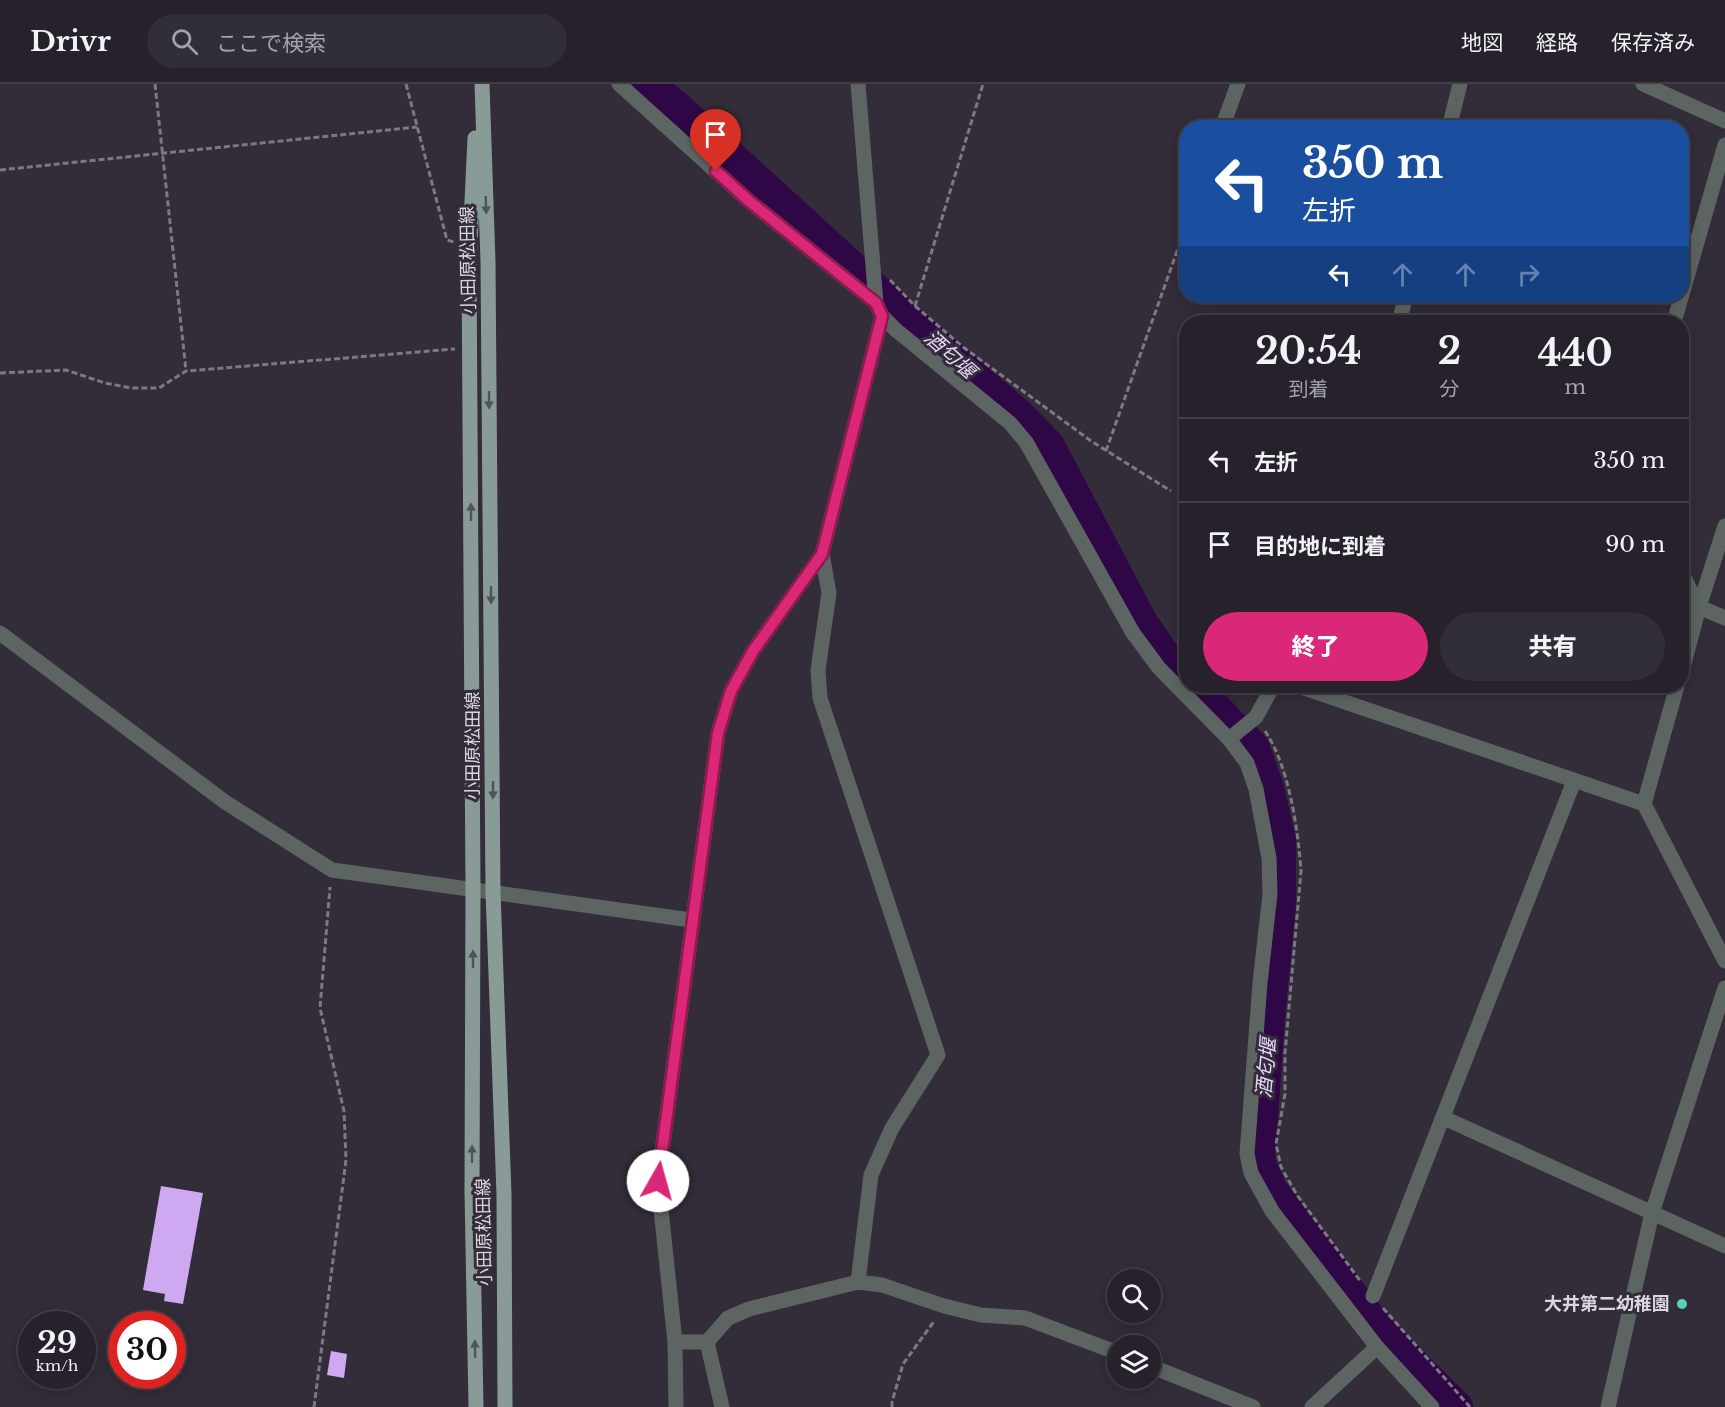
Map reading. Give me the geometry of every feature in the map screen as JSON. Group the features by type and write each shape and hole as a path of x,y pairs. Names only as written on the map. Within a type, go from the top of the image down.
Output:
{"main road":[{"name":"小田原松田線","path":"476,1407 472,1192 470,244 478,84"},
{"name":"小田原松田線","path":"482,84 488,262 494,892 504,1194 505,1407"}],"street":[{"path":"619,84 749,201 879,310 896,330 1010,423 1026,442 1133,633 1159,669 1179,689"},
{"path":"676,1407 675,1342 658,1181 691,920 718,733 731,691 753,651 822,554 879,310 872,261 858,84"},
{"path":"1225,120 1238,84"},
{"path":"1451,120 1460,84"},
{"path":"1643,84 1725,121"},
{"path":"1689,270 1725,145"},
{"path":"1689,645 1725,526"},
{"path":"822,554 829,593 818,670 820,698 938,1055 892,1128 871,1175 858,1282"},
{"path":"1689,588 1699,607 1725,618"},
{"path":"0,633 225,802 332,870 691,920"},
{"path":"1183,693 1229,739 1247,763 1256,789 1269,858 1270,894 1260,983 1247,1154 1251,1173 1272,1210 1377,1347 1432,1407"},
{"path":"1229,739 1256,717 1269,693"},
{"path":"1318,693 1644,804"},
{"path":"1675,693 1644,804 1725,961"},
{"path":"1373,1296 1574,781"},
{"path":"1608,1407 1652,1213 1723,998"},
{"path":"1444,1118 1725,1246"},
{"path":"675,1342 707,1342 728,1318 749,1309 858,1282 882,1284 944,1306 981,1315 1025,1318 1107,1349"},
{"path":"707,1342 722,1407"},
{"path":"1312,1407 1377,1347"},
{"path":"1161,1370 1253,1407"}],"path":[{"path":"154,84 186,372"},
{"path":"406,84 447,240 470,244"},
{"path":"915,306 983,84"},
{"path":"0,170 417,127"},
{"path":"1106,451 1179,246"},
{"path":"872,261 915,306 963,347 1106,451 1171,491"},
{"path":"0,373 66,370 105,384 131,388 159,388 186,372 470,347"},
{"path":"1256,717 1271,739 1284,770 1299,844 1301,871 1285,1053 1285,1094 1276,1144 1281,1167 1297,1195 1352,1271 1470,1407"},
{"path":"314,1407 346,1160 344,1111 320,1008 332,870"},
{"path":"892,1407 903,1364 944,1306"}],"building":[{"path":"161,1186 203,1193 183,1304 164,1301 165,1294 143,1290"},
{"path":"331,1351 347,1354 344,1378 327,1375"}],"waterway":[{"name":"酒匂堰","path":"648,84 679,109 908,320 1018,414 1049,446 1141,621 1166,658 1179,671"},
{"name":"酒匂堰","path":"1201,693 1254,748 1268,788 1280,840 1280,905 1269,1017 1259,1161 1272,1191 1380,1331 1457,1407"}],"place":[{"name":"大井第二幼稚園","path":"1682,1304"}],"route":[{"path":"658,1181 691,920 718,733 731,691 753,651 822,554 882,316 876,303 749,201 716,171"}]}
